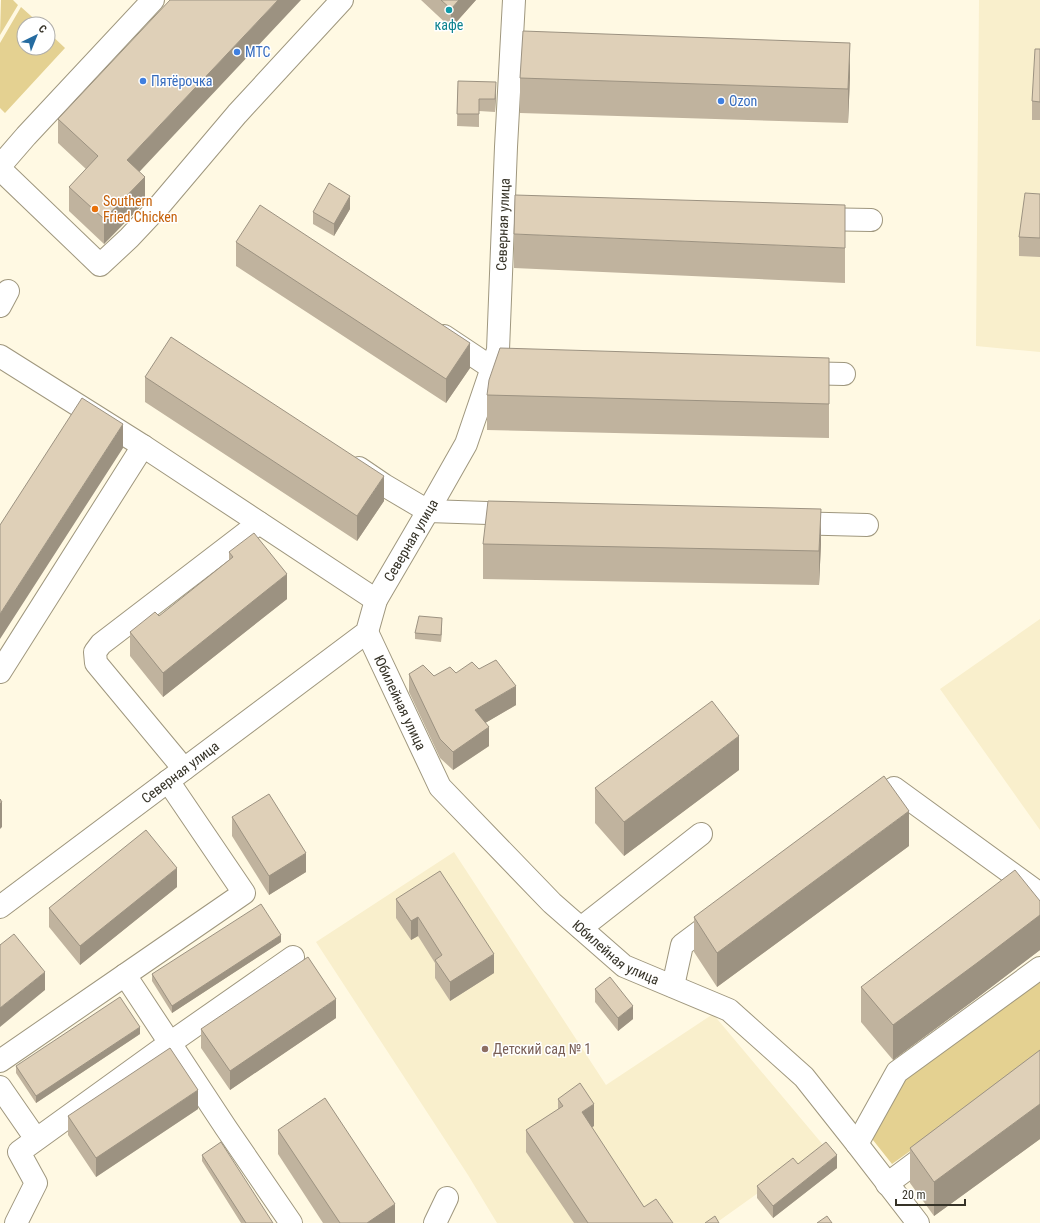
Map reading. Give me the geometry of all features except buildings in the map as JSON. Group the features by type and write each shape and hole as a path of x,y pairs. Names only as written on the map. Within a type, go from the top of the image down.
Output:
{"street":[{"path":"0,166 26,136 153,0"},
{"path":"0,170 100,265 129,238 237,114 342,0"},
{"name":"Северная улица","path":"0,907 367,632 376,600 466,444 498,350 503,212 519,52 514,0"},
{"path":"503,212 527,213"},
{"path":"793,218 871,220"},
{"path":"425,323 492,368 524,368"},
{"path":"0,356 143,446 376,600"},
{"path":"782,373 844,374"},
{"path":"0,672 143,446"},
{"path":"344,459 428,511 536,515"},
{"path":"772,522 867,525"},
{"path":"0,1061 244,893 176,775 96,663 95,652 101,644 259,523"},
{"name":"Юбилейная улица","path":"367,632 440,787 552,903 624,966 729,1010 804,1078 918,1223"},
{"path":"856,817 894,788 1039,892"},
{"path":"580,928 701,834"},
{"path":"673,986 682,945 734,907"},
{"path":"16,1223 36,1183 19,1152 170,1043 293,957"},
{"path":"857,1144 897,1072 1040,968"},
{"path":"124,975 291,1223"},
{"path":"0,1087 36,1139"},
{"path":"887,1184 951,1136"},
{"path":"435,1223 447,1198"}],"shaded area":[{"path":"1,0 13,0 18,5 0,35"},
{"path":"979,0 1040,0 1040,352 976,346"},
{"path":"21,7 31,16 16,16 16,56 56,56 56,40 65,48 5,113 0,108 0,43"},
{"path":"1040,619 1040,830 940,689"},
{"name":"Детский сад № 1","path":"454,852 606,1085 713,1014 824,1146 716,1223 497,1223 468,1175 316,942"},
{"path":"1040,975 1040,1058 892,1164 869,1135 905,1075"}],"place":[{"name":"кафе","path":"449,10"},
{"name":"МТС","path":"237,52"},
{"name":"Пятёрочка","path":"143,81"},
{"name":"Ozon","path":"721,101"},
{"name":"Southern Fried Chicken","path":"95,209"},
{"name":"Детский сад № 1","path":"485,1049"}]}
